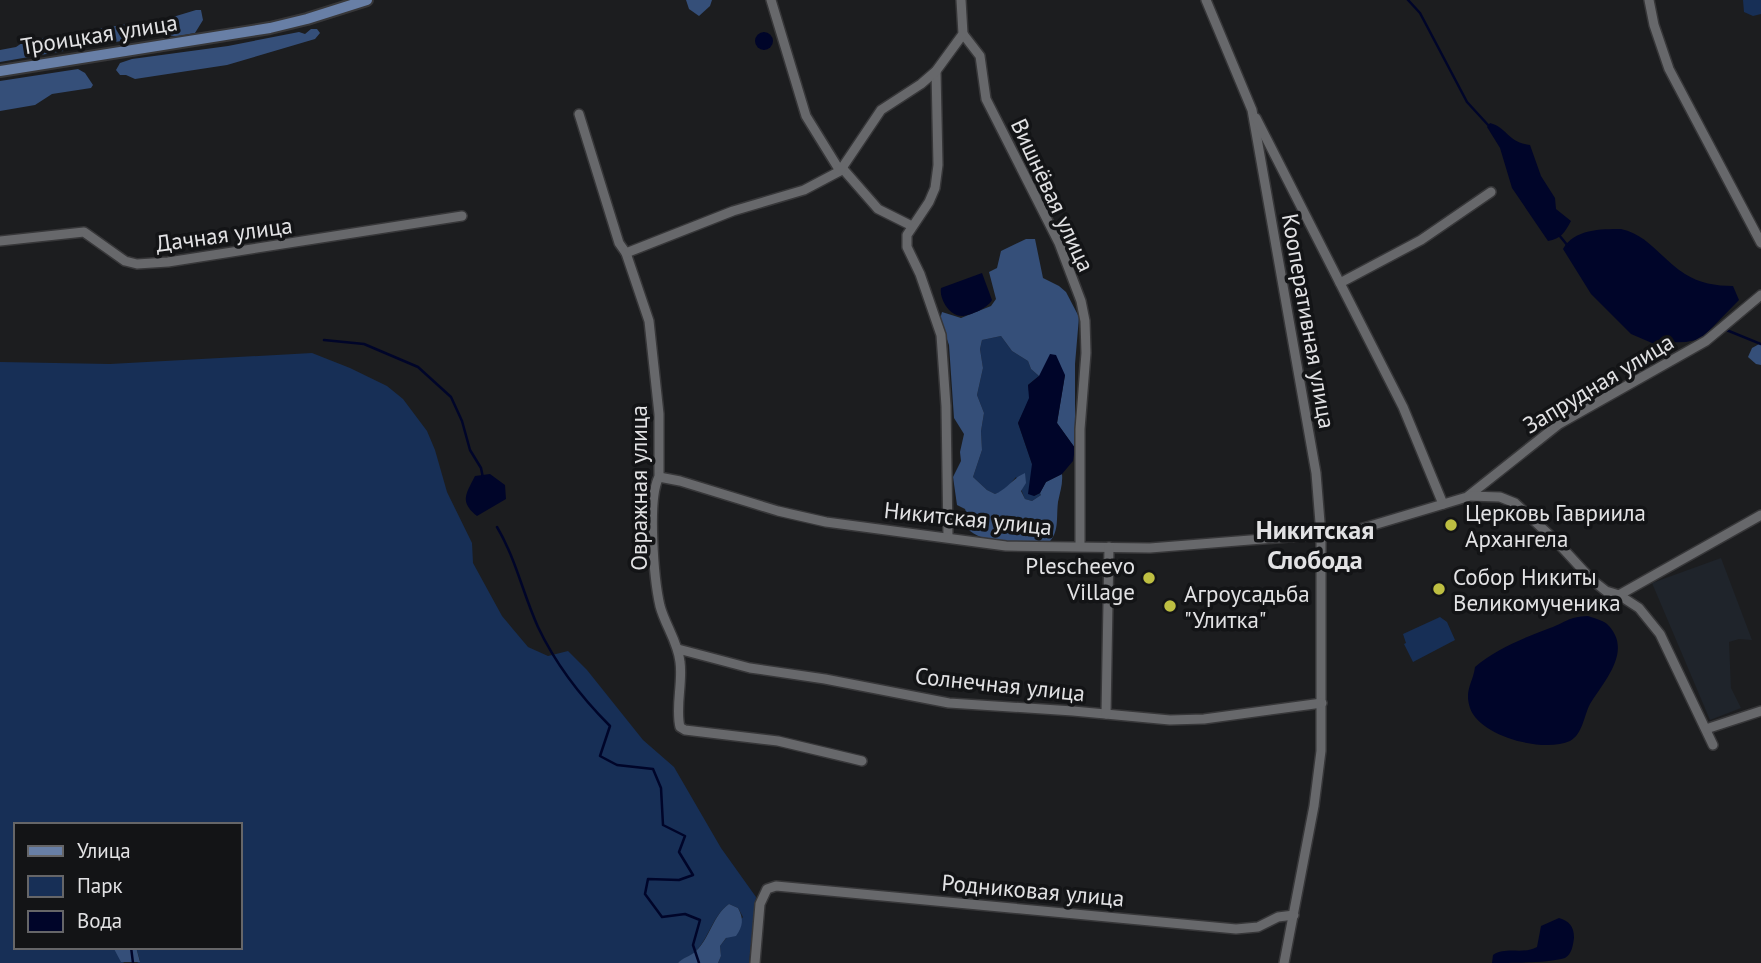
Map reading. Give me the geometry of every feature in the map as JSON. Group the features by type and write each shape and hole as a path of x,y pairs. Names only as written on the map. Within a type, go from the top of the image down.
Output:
{"main road":[{"name":"Троицкая улица","path":"0,71 270,27 307,19 367,0"}],"street":[{"path":"771,0 806,116 841,170 878,209 912,226"},
{"path":"626,254 733,211 804,190 841,170 881,110 936,71 963,34 961,0"},
{"name":"Кооперативная улица","path":"1206,0 1252,110 1316,473 1321,535 1320,767 1284,963"},
{"path":"1649,0 1654,25 1669,69 1761,243"},
{"name":"Вишнёвая улица","path":"963,34 980,56 986,99 1059,243 1081,300 1086,353 1080,429 1080,546"},
{"path":"936,71 938,153 935,188 907,235 907,247 920,274 941,335 946,406 948,537"},
{"path":"1252,110 1403,407 1443,504"},
{"name":"Овражная улица","path":"579,114 619,243 626,254 649,321 659,414 659,477 654,485 652,520 656,576 660,606 678,649 681,664 680,727 685,730 778,741 863,761"},
{"path":"1340,284 1421,240 1491,192"},
{"name":"Дачная улица","path":"0,242 84,232 91,234 111,253 137,264 169,262 462,216"},
{"name":"Запрудная улица","path":"1321,535 1350,532 1467,497 1559,424 1706,341 1761,295"},
{"name":"Никитская улица","path":"659,477 827,522 1006,546 1150,548 1321,535"},
{"path":"1467,497 1500,497 1515,503 1556,541 1592,580 1605,591 1619,595 1639,608 1660,634 1713,745"},
{"path":"1619,595 1761,515"},
{"path":"1105,714 1109,547"},
{"name":"Солнечная улица","path":"678,649 750,668 949,703 1170,720 1204,719 1322,703"},
{"path":"1706,729 1761,711"},
{"name":"Родниковая улица","path":"755,963 760,904 767,889 785,886 1236,929 1258,927 1278,917 1294,915"}],"shaded area":[{"path":"686,0 712,0 710,6 699,16 689,9"},
{"path":"201,10 203,20 195,33 171,36 161,25 163,20"},
{"path":"140,22 151,23 154,32 150,36 0,62 0,50 16,47 25,41"},
{"path":"311,29 317,29 320,33 315,39 227,65 135,79 120,75 116,70 120,63 132,59 228,46 299,32 305,34"},
{"path":"78,69 85,73 93,85 91,88 52,94 35,105 0,111 0,81"},
{"path":"1026,239 1035,239 1043,278 1066,292 1079,317 1075,364 1075,448 1057,423 1065,375 1039,376 1031,369 1028,361 1012,351 1001,336 982,340 980,349 983,368 977,395 984,413 982,450 973,477 995,494 1025,473 1026,483 1021,491 1025,499 1032,501 1041,495 1046,482 1062,474 1056,530 1047,544 990,540 980,537 963,524 968,517 965,509 957,505 953,477 961,461 964,434 954,418 949,345 940,319 942,312 961,318 991,306 996,299 989,272 997,268 1001,251"},
{"path":"1761,343 1761,365 1748,357 1752,348"},
{"path":"1721,558 1752,640 1739,639 1729,642 1731,688 1741,708 1710,720 1652,583"},
{"path":"729,904 738,908 742,919 741,926 736,936 726,938 720,946 721,956 718,963 678,963 701,946 719,914"},
{"path":"114,949 137,949 140,962 121,962"}],"green space":[{"path":"1743,0 1761,0 1761,14 1753,16 1744,12"},
{"path":"1001,336 1012,351 1028,361 1031,369 1039,376 1028,385 1030,398 1018,423 1032,464 1034,496 1040,493 1041,495 1032,501 1025,499 1016,477 1004,491 995,494 973,477 982,450 984,413 977,395 983,368 980,349 982,340"},
{"path":"312,353 387,386 403,399 427,431 447,492 472,543 473,563 502,616 528,647 548,656 568,651 587,670 643,740 674,767 721,848 756,897 749,963 718,963 721,956 720,946 743,917 738,908 729,904 719,914 696,951 678,963 137,963 140,961 137,949 242,949 242,823 14,823 14,949 114,949 124,963 0,963 0,362 110,364"},
{"path":"1440,617 1447,622 1455,640 1413,662 1404,644 1403,634"}],"water":[{"path":"760,32 768,32 773,41 771,48 760,50 755,45 755,37"},
{"path":"1490,123 1517,141 1530,145 1541,176 1555,198 1556,209 1571,221 1565,232 1556,239 1548,241 1512,188 1500,148 1487,127"},
{"path":"1621,229 1640,237 1690,277 1708,283 1733,286 1739,300 1701,339 1652,343 1631,334 1591,294 1563,249 1574,237 1581,234"},
{"path":"982,273 992,300 990,303 979,311 963,316 949,310 943,302 941,288"},
{"path":"1050,354 1056,355 1065,375 1057,423 1075,448 1073,461 1062,474 1046,482 1040,493 1034,496 1028,494 1032,464 1018,423 1029,398 1028,385 1039,376"},
{"path":"490,474 505,485 506,499 477,516 466,502 467,493 475,476"},
{"path":"1588,616 1607,624 1615,634 1617,655 1574,738 1559,744 1545,745 1514,740 1486,727 1476,718 1470,708 1468,696 1475,667 1492,654 1521,640 1571,619"},
{"path":"1559,918 1570,925 1574,934 1572,949 1565,958 1540,962 1492,963 1493,955 1498,952 1537,947 1541,926"}],"waterway":[{"path":"1408,0 1420,13 1467,102 1489,126"},
{"path":"1559,235 1568,246"},
{"path":"1724,329 1761,344"},
{"path":"324,340 364,344 418,367 451,397 483,478"},
{"path":"497,527 545,641 569,680 610,726 600,756 617,765 653,769 661,788 663,825 685,836 679,852 693,875 679,880 648,879 645,894 662,917 685,914 700,920 693,945 699,963"},
{"path":"131,949 133,963"}],"place":[{"name":"Церковь Гавриила Архангела","path":"1451,525"},
{"name":"Plescheevo Village","path":"1149,578"},
{"name":"Собор Никиты Великомученика","path":"1439,589"},
{"name":"Агроусадьба \"Улитка\"","path":"1170,606"}],"district":[{"name":"Никитская Слобода","path":"1315,544"}]}
